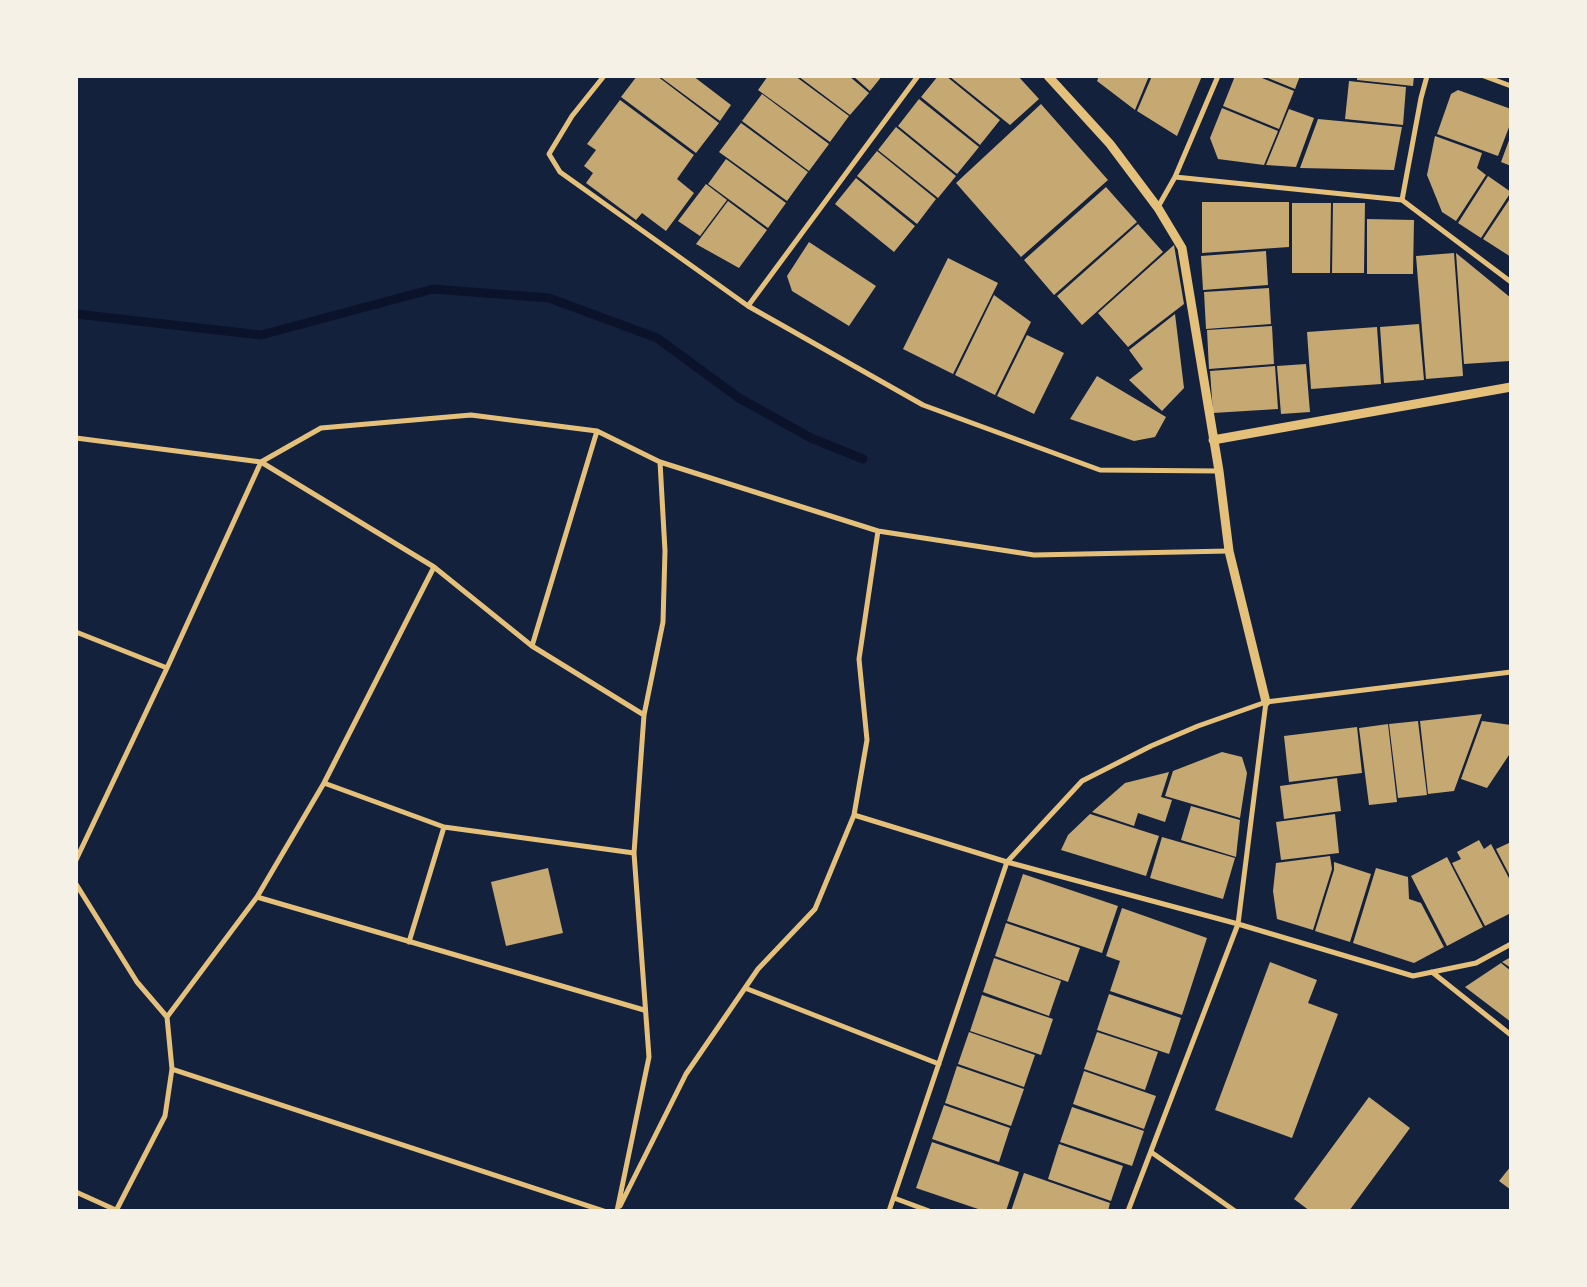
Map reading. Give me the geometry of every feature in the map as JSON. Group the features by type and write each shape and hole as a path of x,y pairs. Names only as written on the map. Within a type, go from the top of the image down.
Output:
{"street":[{"path":"604,76 572,116 549,154 560,172 748,306 923,405 1100,470 1219,472"},
{"path":"748,306 918,76"},
{"path":"1048,76 1110,144 1158,208 1182,248 1219,472 1229,551 1266,702 1238,924 1128,1211"},
{"path":"1158,208 1175,177 1218,76"},
{"path":"1402,200 1421,98 1428,76"},
{"path":"1484,76 1511,86"},
{"path":"1175,177 1402,200 1511,282"},
{"path":"1213,440 1511,388"},
{"path":"76,860 168,668 261,462 321,428 471,415 597,431 660,462 878,531 1034,555 1229,551"},
{"path":"532,646 597,431"},
{"path":"76,438 261,462 434,567 532,646 644,715"},
{"path":"617,1211 648,1057 634,853 644,715 663,622 665,551 660,462"},
{"path":"617,1211 686,1074 758,969 815,909 854,815 867,740 859,659 878,531"},
{"path":"167,1017 257,897 324,783 434,567"},
{"path":"76,632 168,668"},
{"path":"889,1211 1008,862 1082,782 1158,742 1266,702 1511,672"},
{"path":"324,783 444,827 634,853"},
{"path":"854,815 1008,862 1238,924 1413,976 1476,963 1511,944"},
{"path":"409,942 444,827"},
{"path":"76,884 137,982 167,1017 172,1069 166,1116 118,1210 76,1192"},
{"path":"257,897 644,1010"},
{"path":"1432,972 1511,1035"},
{"path":"745,988 939,1064"},
{"path":"172,1069 604,1211"},
{"path":"1151,1152 1235,1211"},
{"path":"894,1198 929,1211"}],"building":[{"path":"637,76 657,76 719,123 696,153 621,97"},
{"path":"659,76 693,76 731,105 720,121"},
{"path":"768,76 795,76 849,116 830,142 758,90"},
{"path":"798,76 849,76 869,93 850,115"},
{"path":"853,76 882,76 870,91"},
{"path":"938,76 946,76 1000,120 980,145 921,97"},
{"path":"949,76 1018,76 1039,99 1010,125"},
{"path":"1099,76 1149,76 1135,110 1097,81"},
{"path":"1152,76 1202,76 1177,136 1137,111"},
{"path":"1235,76 1257,76 1294,91 1279,129 1223,106"},
{"path":"1263,76 1300,76 1295,89"},
{"path":"1357,76 1414,76 1413,86 1357,80"},
{"path":"1349,81 1406,87 1403,125 1345,119"},
{"path":"1458,90 1511,109 1511,122 1498,156 1437,134 1451,94"},
{"path":"762,94 829,144 809,171 742,121"},
{"path":"919,99 979,147 957,174 898,126"},
{"path":"620,100 694,155 677,179 694,193 666,231 642,213 636,220 586,183 593,173 584,166 596,150 587,144"},
{"path":"1041,104 1108,180 1021,257 956,183"},
{"path":"1222,108 1278,131 1264,165 1218,159 1210,138"},
{"path":"1289,109 1314,118 1296,167 1266,165"},
{"path":"1318,119 1402,127 1394,170 1300,168"},
{"path":"741,123 808,172 787,201 719,152"},
{"path":"896,127 956,176 938,198 878,150"},
{"path":"1511,135 1511,166 1501,162"},
{"path":"1435,136 1482,153 1477,168 1486,175 1456,221 1442,212 1427,175"},
{"path":"877,151 936,199 917,224 857,176"},
{"path":"726,159 786,203 768,228 708,184"},
{"path":"1488,176 1511,192 1481,238 1458,223"},
{"path":"856,178 915,226 894,252 835,204"},
{"path":"706,184 727,200 700,236 678,221"},
{"path":"1106,187 1137,222 1054,295 1024,260"},
{"path":"1511,197 1511,257 1483,239"},
{"path":"728,201 767,230 739,268 696,244"},
{"path":"1202,202 1289,202 1289,247 1202,253"},
{"path":"1292,203 1331,203 1330,273 1292,273"},
{"path":"1333,203 1365,203 1364,273 1332,273"},
{"path":"1367,219 1414,220 1413,274 1367,274"},
{"path":"1138,224 1163,252 1082,325 1057,296"},
{"path":"809,242 876,286 849,326 792,291 787,276"},
{"path":"1174,245 1184,304 1128,347 1098,313"},
{"path":"1266,251 1268,285 1203,290 1201,256"},
{"path":"1454,253 1463,376 1426,379 1416,256"},
{"path":"1456,253 1511,298 1510,361 1464,364"},
{"path":"948,258 998,283 953,374 903,349"},
{"path":"1269,288 1271,324 1206,329 1204,292"},
{"path":"994,295 1031,322 995,395 955,375"},
{"path":"1175,314 1184,388 1162,411 1129,380 1143,369 1129,350"},
{"path":"1419,324 1424,380 1384,383 1380,327"},
{"path":"1272,326 1274,364 1209,369 1207,330"},
{"path":"1377,327 1381,384 1311,389 1307,332"},
{"path":"1027,335 1064,353 1034,414 997,396"},
{"path":"1306,364 1310,412 1281,414 1277,366"},
{"path":"1275,366 1278,409 1213,413 1210,371"},
{"path":"1097,376 1166,417 1155,437 1134,441 1070,419"},
{"path":"1482,714 1454,791 1428,794 1420,721"},
{"path":"1418,721 1427,795 1398,798 1389,724"},
{"path":"1482,721 1511,725 1511,752 1487,788 1461,779"},
{"path":"1388,724 1397,802 1369,805 1359,728"},
{"path":"1357,727 1362,773 1289,782 1284,736"},
{"path":"1222,752 1242,757 1247,773 1240,818 1165,796 1173,771"},
{"path":"1169,772 1161,797 1172,800 1165,822 1138,813 1134,826 1092,812 1125,783"},
{"path":"1337,778 1341,811 1284,819 1280,786"},
{"path":"1191,806 1240,820 1236,857 1181,840"},
{"path":"1090,814 1159,836 1146,876 1061,850 1068,835"},
{"path":"1335,814 1339,853 1281,860 1276,822"},
{"path":"1162,837 1235,858 1223,899 1150,878"},
{"path":"1479,840 1484,849 1491,844 1511,882 1511,913 1485,926 1452,863 1461,859 1457,852"},
{"path":"1511,842 1511,878 1496,849"},
{"path":"1330,856 1332,869 1313,930 1277,919 1273,891 1276,863"},
{"path":"1447,857 1483,927 1447,946 1411,876"},
{"path":"1334,862 1371,874 1350,942 1315,931 1334,870"},
{"path":"548,868 563,933 506,946 491,882"},
{"path":"1376,868 1408,877 1409,899 1421,903 1444,947 1414,963 1353,943"},
{"path":"1023,874 1118,906 1102,953 1007,921"},
{"path":"1122,908 1207,938 1182,1015 1110,991 1120,961 1106,956"},
{"path":"1006,923 1080,948 1068,982 995,956"},
{"path":"1511,957 1511,968 1502,962"},
{"path":"994,958 1061,981 1049,1016 983,992"},
{"path":"1270,962 1317,980 1308,1003 1338,1014 1292,1138 1215,1110"},
{"path":"1501,963 1511,971 1511,1022 1465,987"},
{"path":"1109,994 1181,1018 1169,1054 1097,1030"},
{"path":"982,995 1053,1019 1041,1055 970,1031"},
{"path":"969,1032 1035,1055 1024,1087 958,1064"},
{"path":"1097,1032 1158,1052 1145,1090 1084,1069"},
{"path":"957,1066 1024,1089 1011,1126 945,1103"},
{"path":"1084,1071 1156,1096 1144,1129 1073,1104"},
{"path":"1369,1097 1410,1128 1349,1211 1310,1211 1294,1199"},
{"path":"944,1105 1010,1128 999,1162 932,1139"},
{"path":"1072,1107 1144,1131 1132,1166 1060,1142"},
{"path":"932,1142 1019,1172 1006,1211 984,1211 916,1188"},
{"path":"1059,1144 1123,1166 1111,1201 1048,1179"},
{"path":"1511,1166 1511,1190 1499,1181"},
{"path":"1024,1173 1110,1203 1108,1211 1011,1211"}],"waterway":[{"path":"76,314 261,335 433,289 549,298 657,338 739,398 811,438 863,459"}]}
